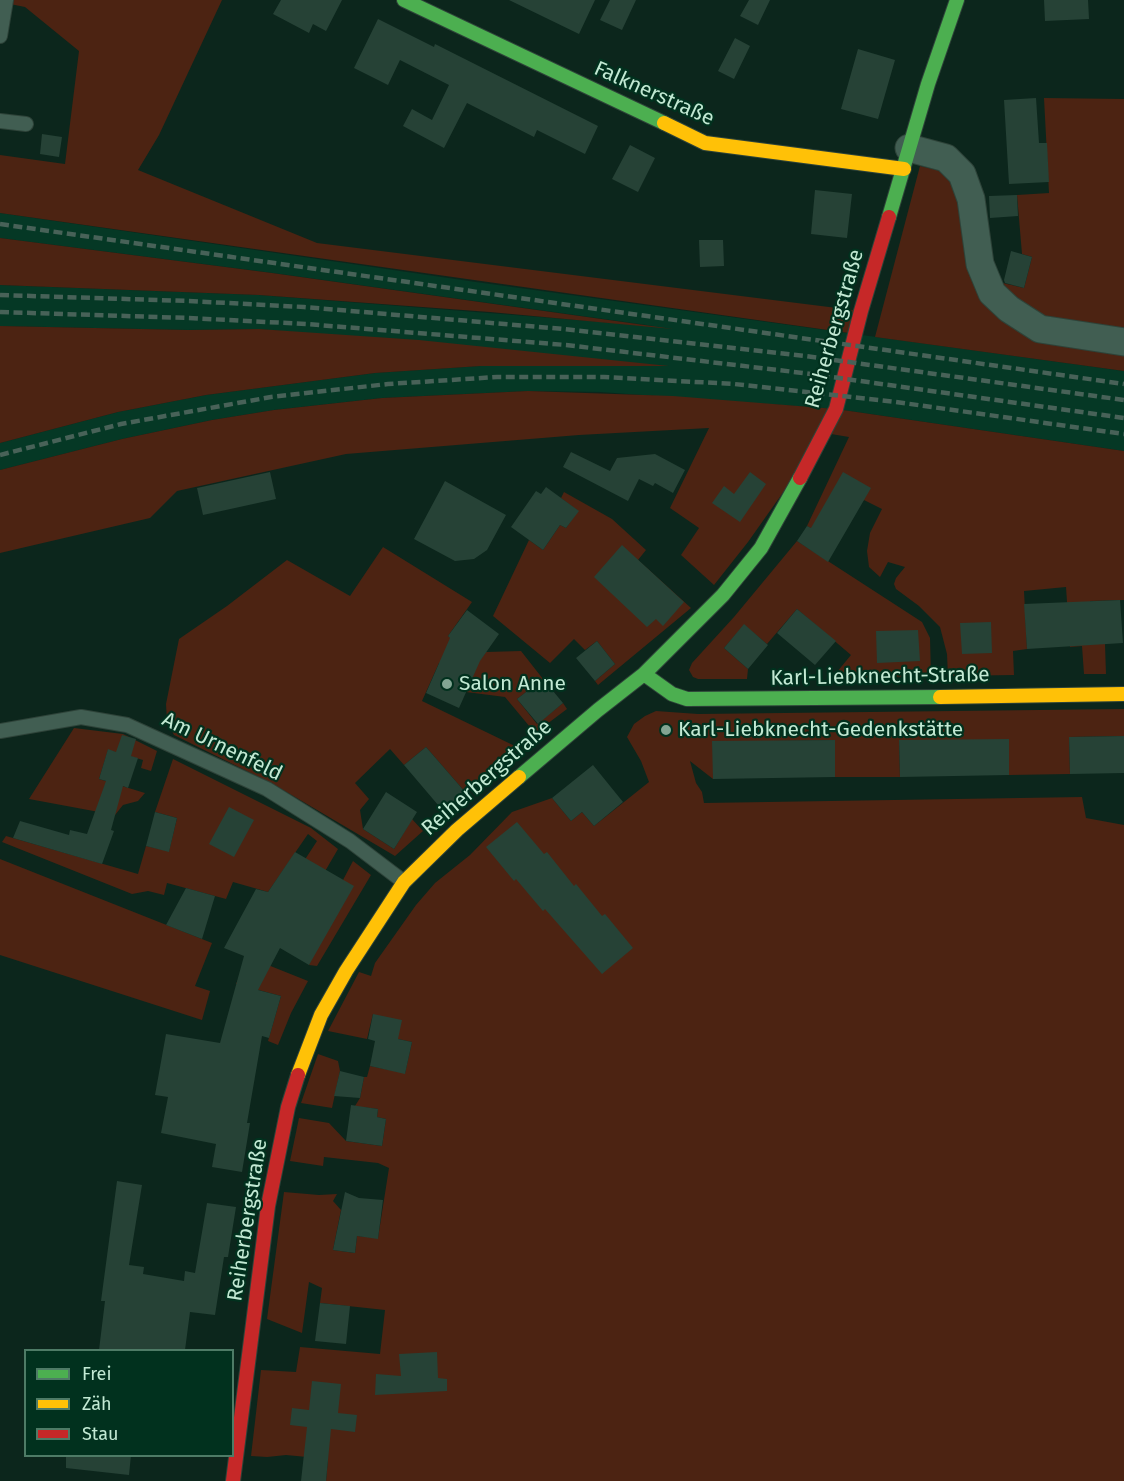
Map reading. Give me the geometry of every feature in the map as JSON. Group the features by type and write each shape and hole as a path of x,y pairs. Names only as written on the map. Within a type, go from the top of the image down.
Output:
{"street":[{"name":"Falknerstraße","path":"404,0 705,143 906,159"},
{"name":"Reiherbergstraße","path":"233,1481 268,1206 288,1105 321,1015 346,971 404,882 500,792 598,710 644,675 675,646 723,595 761,548 836,409 861,311 928,84 957,0"},
{"path":"906,159 946,158 962,174 971,200 980,264 992,293 1009,309 1040,329 1124,342"},
{"name":"Karl-Liebknecht-Straße","path":"644,675 672,694 687,699 705,700 1124,694"}],"lane":[{"path":"0,36 6,0"},
{"path":"0,121 26,124"},
{"name":"Am Urnenfeld","path":"0,731 81,717 127,725 267,789 350,842 404,882"}],"shaded area":[{"path":"0,0 222,0 159,135 138,170 317,243 861,311 856,334 0,213 0,155 65,164 79,51 25,7 0,2"},
{"path":"1044,98 1124,99 1124,337 1056,324 1011,299 1003,283 1024,288 1032,257 1022,254 1017,195 1049,193"},
{"path":"920,166 949,173 957,182 982,294 1124,352 1124,371 875,337"},
{"path":"0,213 476,282 1124,371 1124,451 836,409 600,392 528,391 382,398 274,410 122,439 0,470 0,443 118,412 206,395 375,373 480,366 661,366 259,329 188,330 0,326 0,285 259,295 654,326 0,238"},
{"path":"0,238 673,329 490,312 259,295 0,285"},
{"path":"0,326 188,330 259,329 419,340 669,366 481,366 375,373 206,395 118,412 0,443"},
{"path":"528,391 673,396 836,409 1124,451 1124,600 1090,601 1105,644 1106,674 1084,674 1082,646 1070,647 1066,587 1024,591 1027,649 1013,651 1014,675 948,676 947,654 940,627 919,606 896,589 894,584 905,567 888,562 880,577 869,567 867,551 870,533 882,509 864,500 824,536 807,526 849,437 825,433 748,542 714,585 681,555 699,528 670,508 709,428 579,435 346,454 177,491 150,518 0,553 0,470 122,439 274,410 382,398"},
{"path":"564,492 612,519 646,550 638,560 691,608 598,685 595,681 615,664 597,641 585,650 574,639 550,663 493,616 529,540 543,550 560,525 566,528 578,511 561,498"},
{"path":"797,541 922,622 930,638 931,676 832,678 851,655 797,609 767,644 744,625 724,648 748,669 747,679 698,679 693,677 689,670 692,663 734,617"},
{"path":"383,547 472,602 448,636 480,660 486,652 521,651 543,679 517,699 537,724 563,703 567,709 535,733 505,697 466,692 472,677 439,663 422,701 519,748 466,793 426,747 404,765 390,749 355,783 369,799 360,810 363,829 394,849 412,819 423,831 395,856 273,784 174,735 167,721 166,704 179,639 287,560 350,596"},
{"path":"1124,709 1124,736 1069,737 1070,774 1009,775 1009,740 899,741 900,777 835,777 835,740 713,742 713,779 690,761 704,803 1082,797 1086,818 1124,825 1124,1481 326,1481 328,1459 286,1455 251,1456 261,1370 296,1372 300,1347 380,1354 385,1310 320,1303 322,1288 309,1282 302,1333 267,1319 284,1192 337,1194 333,1201 341,1210 333,1250 355,1253 357,1236 378,1238 389,1168 378,1163 324,1157 323,1166 290,1161 299,1118 329,1123 346,1141 382,1146 386,1119 377,1117 378,1109 362,1107 350,1114 360,1098 364,1077 367,1077 370,1066 405,1073 412,1042 398,1039 373,1014 367,1039 328,1031 359,972 371,976 375,963 416,905 435,883 470,855 512,812 552,798 571,821 582,812 594,826 649,782 641,761 627,737 634,724 656,711 698,714"},
{"path":"74,728 123,734 157,751 151,771 141,768 143,760 108,750 99,779 145,793 138,801 123,805 115,815 29,799"},
{"path":"173,759 311,828 338,849 303,909 280,898 317,841 308,834 268,892 233,882 226,899 167,883 164,895 148,891 132,894 2,842 6,836 138,874 146,846 169,851 177,818 155,812"},
{"path":"0,859 212,943 195,986 210,991 202,1020 0,955"},
{"path":"353,861 371,875 317,966 309,965 343,880"},
{"path":"248,957 308,981 291,1013 278,1045 268,1041 281,996 236,984"},
{"path":"318,1054 338,1061 340,1071 332,1108 301,1103"}],"building":[{"path":"281,0 342,0 326,31 313,24 309,33 273,14"},
{"path":"509,0 595,0 579,34"},
{"path":"610,0 636,0 622,30 600,20"},
{"path":"749,0 770,0 758,25 740,16"},
{"path":"1044,0 1088,0 1089,19 1045,21"},
{"path":"378,19 434,47 435,44 598,126 585,154 537,130 534,137 467,103 444,148 403,126 412,109 432,120 449,85 400,60 388,85 354,68"},
{"path":"735,38 750,46 734,79 718,71"},
{"path":"858,49 895,60 878,119 841,109"},
{"path":"1036,98 1039,143 1047,143 1049,182 1009,184 1004,100"},
{"path":"42,134 62,137 59,157 40,154"},
{"path":"630,145 655,158 638,192 612,179"},
{"path":"815,190 852,194 847,238 811,234"},
{"path":"1017,195 1018,216 990,218 989,196"},
{"path":"699,240 723,240 724,266 700,267"},
{"path":"1011,251 1032,257 1024,288 1005,283"},
{"path":"571,452 610,471 617,458 655,454 685,470 673,493 655,483 653,486 639,479 628,501 563,467"},
{"path":"270,472 276,499 203,515 197,488"},
{"path":"750,472 766,484 740,522 712,503 724,486 734,494"},
{"path":"843,472 871,488 828,562 797,541 807,526 811,528"},
{"path":"445,481 506,515 487,550 474,559 455,561 414,539"},
{"path":"546,487 579,511 566,528 560,525 543,550 511,527 536,491 541,494"},
{"path":"622,545 684,602 663,626 656,619 647,627 594,577"},
{"path":"1120,600 1123,643 1027,649 1024,604"},
{"path":"797,609 836,641 815,665 777,633"},
{"path":"467,610 499,634 480,661 459,708 426,693 450,638 448,636"},
{"path":"991,622 992,653 962,654 960,623"},
{"path":"744,624 768,645 748,669 724,648"},
{"path":"918,630 920,661 877,663 876,631"},
{"path":"597,641 615,664 595,681 576,658"},
{"path":"543,679 563,703 538,724 517,699"},
{"path":"122,735 136,739 131,756 138,758 128,788 123,786 111,830 114,831 102,864 13,838 20,821 69,835 70,830 87,834 106,781 99,779 108,749 116,752"},
{"path":"1124,736 1124,773 1070,774 1069,737"},
{"path":"1009,739 1009,775 900,777 899,740"},
{"path":"835,740 835,777 713,779 712,741"},
{"path":"426,747 466,793 444,812 404,765"},
{"path":"593,765 623,802 594,826 582,812 571,821 552,798"},
{"path":"386,792 417,812 394,849 363,829"},
{"path":"229,807 254,820 234,857 209,844"},
{"path":"155,812 177,818 169,852 146,846"},
{"path":"517,822 544,854 547,852 574,886 576,884 602,916 605,914 633,948 602,974 545,909 543,911 516,879 514,881 486,847"},
{"path":"295,852 354,886 309,965 280,948 258,990 281,996 269,1038 262,1036 247,1123 250,1123 242,1172 212,1167 216,1144 161,1133 168,1097 155,1095 166,1034 220,1043 244,956 224,948 256,889 268,892"},
{"path":"186,888 215,896 202,939 166,925"},
{"path":"373,1014 402,1020 398,1039 412,1042 405,1074 370,1066 375,1041 368,1039"},
{"path":"340,1071 364,1077 360,1098 334,1096"},
{"path":"351,1105 378,1109 377,1117 386,1119 382,1146 346,1141"},
{"path":"117,1181 142,1185 129,1265 144,1267 143,1274 184,1281 185,1271 195,1273 207,1203 236,1207 228,1257 224,1257 215,1315 190,1312 185,1349 99,1349 105,1301 101,1301"},
{"path":"345,1192 359,1198 383,1200 378,1239 357,1236 355,1253 333,1250"},
{"path":"320,1303 350,1306 346,1344 315,1341"},
{"path":"437,1352 438,1378 447,1379 447,1391 375,1395 376,1374 401,1376 399,1354"},
{"path":"312,1381 341,1384 338,1413 357,1415 355,1432 331,1429 326,1481 301,1481 307,1427 290,1425 292,1408 309,1410"},
{"path":"66,1457 131,1457 129,1475 66,1468"}],"railway":[{"path":"0,224 1124,384"},
{"path":"0,295 304,307 563,329 805,356 1124,400"},
{"path":"0,312 306,324 566,345 803,373 1124,418"},
{"path":"0,455 121,424 271,397 388,384 497,377 604,377 734,384 896,402 1124,434"}],"traffic: fast":[{"path":"404,0 664,123"},
{"path":"889,217 928,84 957,0"},
{"path":"519,777 644,674 723,595 761,548 800,478"},
{"path":"644,674 672,694 687,699 940,697"}],"traffic: slow":[{"path":"664,123 705,143 904,169"},
{"path":"940,697 1124,694"},
{"path":"298,1075 321,1015 346,971 404,882 457,830 519,777"}],"traffic: jam":[{"path":"800,478 836,409 861,311 889,217"},
{"path":"233,1481 268,1206 288,1107 298,1075"}],"place":[{"name":"Salon Anne","path":"447,684"},
{"name":"Karl-Liebknecht-Gedenkstätte","path":"666,730"}]}
